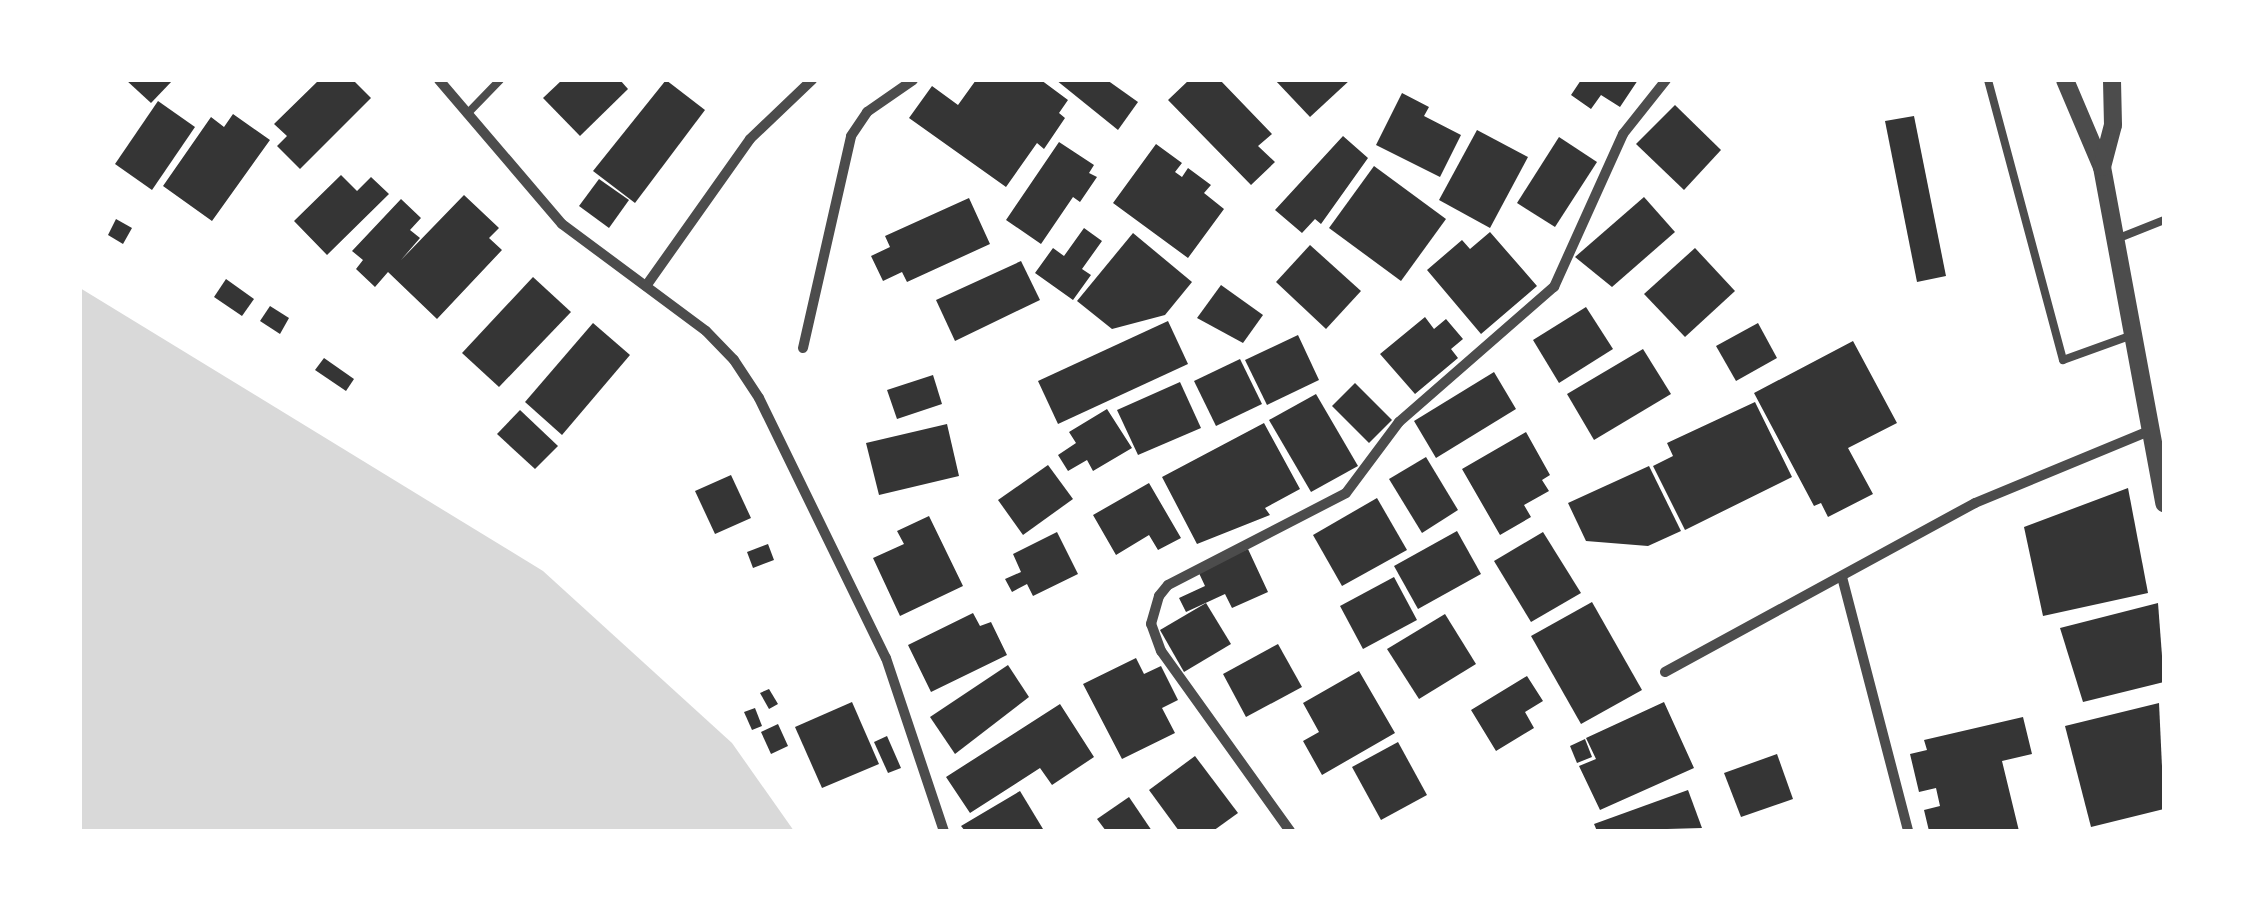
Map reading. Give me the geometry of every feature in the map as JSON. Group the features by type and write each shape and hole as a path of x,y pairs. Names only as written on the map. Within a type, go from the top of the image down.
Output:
{"street":[{"path":"440,80 562,224 706,331 760,398 886,658 944,831"},
{"path":"646,286 750,139 812,80"},
{"path":"803,348 851,136 867,112 912,80"},
{"path":"1290,831 1161,651 1151,624 1159,596 1168,586 1346,493 1398,422 1554,287 1623,134 1666,80"},
{"path":"2065,80 2102,166 2164,502"},
{"path":"2102,166 2113,124 2112,80"},
{"path":"1665,672 1976,504 2148,431"},
{"path":"1842,577 1908,831"}],"lane":[{"path":"466,114 500,80"},
{"path":"1988,80 2063,360 2132,335"},
{"path":"2118,238 2164,220"}],"shaded area":[{"path":"80,288 543,571 732,743 794,831 80,831"}],"building":[{"path":"126,80 173,80 151,103"},
{"path":"319,80 353,80 371,98 300,169 277,146 287,136 274,124"},
{"path":"562,80 620,80 628,89 580,136 543,98"},
{"path":"666,80 705,110 635,203 593,171"},
{"path":"976,80 1041,80 1068,100 1059,113 1065,118 1044,149 1037,143 1006,187 909,118 932,86 958,105"},
{"path":"1056,80 1107,80 1138,102 1118,130"},
{"path":"1189,80 1220,80 1272,134 1258,146 1275,162 1251,185 1168,100"},
{"path":"1275,80 1350,80 1310,117"},
{"path":"1581,80 1638,80 1620,107 1601,95 1591,109 1571,95"},
{"path":"1402,93 1429,107 1424,116 1461,135 1440,177 1376,145"},
{"path":"158,101 195,127 152,190 115,164"},
{"path":"1675,105 1721,150 1684,190 1636,144"},
{"path":"233,114 270,140 212,221 163,186 211,117 224,127"},
{"path":"1914,116 1946,276 1917,282 1885,121"},
{"path":"1477,130 1528,157 1490,228 1439,200"},
{"path":"1343,136 1368,158 1321,224 1315,219 1302,233 1275,210"},
{"path":"1559,137 1597,162 1555,227 1517,203"},
{"path":"1059,142 1094,165 1089,173 1097,177 1080,202 1073,197 1041,244 1006,220"},
{"path":"1156,144 1182,163 1175,172 1182,177 1188,168 1211,185 1204,193 1224,209 1188,258 1113,203"},
{"path":"1374,166 1446,219 1401,281 1329,228"},
{"path":"341,175 357,191 371,177 389,194 327,255 294,221"},
{"path":"599,179 629,200 609,228 579,206"},
{"path":"464,195 499,228 489,238 502,250 437,319 388,272 375,287 356,269 363,260 352,251 401,199 421,218 410,230 420,238 401,260"},
{"path":"1644,197 1675,232 1612,287 1575,257"},
{"path":"969,198 990,244 907,282 902,272 883,281 871,256 890,247 885,236"},
{"path":"116,219 132,228 123,244 108,235"},
{"path":"1084,228 1102,241 1082,269 1091,275 1073,300 1035,273 1053,248 1064,256"},
{"path":"1490,232 1537,286 1481,334 1427,270 1462,240 1470,249"},
{"path":"1133,233 1192,282 1165,315 1112,329 1077,301"},
{"path":"1310,245 1361,291 1326,329 1276,282"},
{"path":"1695,248 1735,291 1685,337 1644,294"},
{"path":"1021,261 1040,300 955,341 936,300"},
{"path":"533,277 571,312 499,387 462,353"},
{"path":"226,279 254,299 242,316 214,297"},
{"path":"1221,285 1263,315 1243,343 1197,318"},
{"path":"270,306 289,318 280,334 260,321"},
{"path":"1586,307 1613,349 1559,383 1533,340"},
{"path":"1425,317 1434,329 1446,319 1463,339 1451,349 1458,358 1415,394 1380,354"},
{"path":"1168,321 1188,364 1058,424 1038,381"},
{"path":"593,323 630,355 562,435 525,402"},
{"path":"1758,323 1777,358 1736,381 1716,346"},
{"path":"1298,335 1319,380 1267,405 1245,360"},
{"path":"1853,341 1897,423 1848,448 1873,494 1828,517 1821,503 1814,506 1754,393"},
{"path":"1643,349 1671,394 1594,440 1567,394"},
{"path":"324,358 354,379 346,391 315,370"},
{"path":"1240,359 1262,404 1216,426 1194,381"},
{"path":"1494,372 1516,409 1436,458 1414,421"},
{"path":"933,375 942,404 897,419 887,390"},
{"path":"1180,382 1201,428 1138,455 1117,410"},
{"path":"1355,383 1392,420 1369,443 1332,406"},
{"path":"1316,394 1358,466 1311,492 1269,420"},
{"path":"1755,402 1792,477 1685,530 1653,466 1673,456 1667,443"},
{"path":"1107,409 1132,448 1093,471 1087,460 1068,471 1058,455 1076,443 1069,432"},
{"path":"520,410 558,446 535,469 497,434"},
{"path":"1264,423 1300,489 1265,508 1270,515 1197,544 1162,477"},
{"path":"947,424 959,476 879,495 866,443"},
{"path":"1526,432 1550,475 1542,480 1549,491 1524,505 1531,517 1500,535 1462,469"},
{"path":"1426,457 1458,510 1422,533 1389,479"},
{"path":"1048,465 1073,499 1023,535 998,500"},
{"path":"1649,466 1681,531 1648,546 1586,541 1568,503"},
{"path":"731,475 751,518 715,534 695,491"},
{"path":"1149,483 1181,538 1158,550 1149,535 1116,555 1093,515"},
{"path":"2128,488 2148,593 2043,616 2024,527"},
{"path":"1377,498 1407,550 1342,586 1313,535"},
{"path":"929,516 963,586 900,616 873,558 904,544 897,531"},
{"path":"1457,531 1481,574 1418,609 1394,566"},
{"path":"1057,532 1078,574 1033,596 1027,584 1012,592 1005,579 1021,572 1013,554"},
{"path":"1543,532 1581,593 1531,622 1494,561"},
{"path":"768,544 774,560 753,568 747,552"},
{"path":"1248,549 1268,592 1232,608 1225,594 1186,612 1179,598 1205,586 1198,571"},
{"path":"1394,577 1417,620 1363,649 1340,606"},
{"path":"1592,602 1642,690 1581,724 1531,636"},
{"path":"1206,603 1231,644 1184,672 1160,630"},
{"path":"2158,603 2164,682 2083,702 2060,628"},
{"path":"973,613 980,626 991,622 1007,655 931,692 908,645"},
{"path":"1445,614 1476,664 1419,699 1387,649"},
{"path":"1278,644 1302,687 1246,717 1223,674"},
{"path":"1136,658 1144,674 1161,666 1178,700 1162,708 1175,733 1122,759 1083,684"},
{"path":"1008,665 1029,697 955,754 930,717"},
{"path":"1359,671 1395,733 1322,775 1303,741 1319,732 1303,703"},
{"path":"1527,676 1543,701 1525,712 1534,728 1496,751 1471,710"},
{"path":"769,689 778,704 769,709 760,693"},
{"path":"852,702 879,764 822,788 795,727"},
{"path":"1664,702 1694,768 1600,810 1579,766 1596,759 1586,738"},
{"path":"2159,703 2164,809 2091,827 2065,726"},
{"path":"1060,704 1094,757 1052,785 1040,768 970,813 946,777"},
{"path":"755,708 762,726 752,730 744,712"},
{"path":"2023,717 2032,754 2002,761 2019,831 1929,831 1924,810 1940,806 1936,788 1919,792 1910,754 1927,750 1924,740"},
{"path":"778,724 788,746 771,754 761,732"},
{"path":"887,736 901,768 888,773 874,742"},
{"path":"1585,739 1592,757 1577,763 1570,746"},
{"path":"1398,742 1427,795 1381,820 1352,767"},
{"path":"1777,754 1793,799 1741,817 1724,773"},
{"path":"1195,756 1238,813 1213,831 1179,831 1149,790"},
{"path":"1688,790 1702,828 1597,831 1594,824"},
{"path":"1020,791 1043,829 965,831 961,826"},
{"path":"1129,797 1152,831 1106,831 1097,819"}]}
